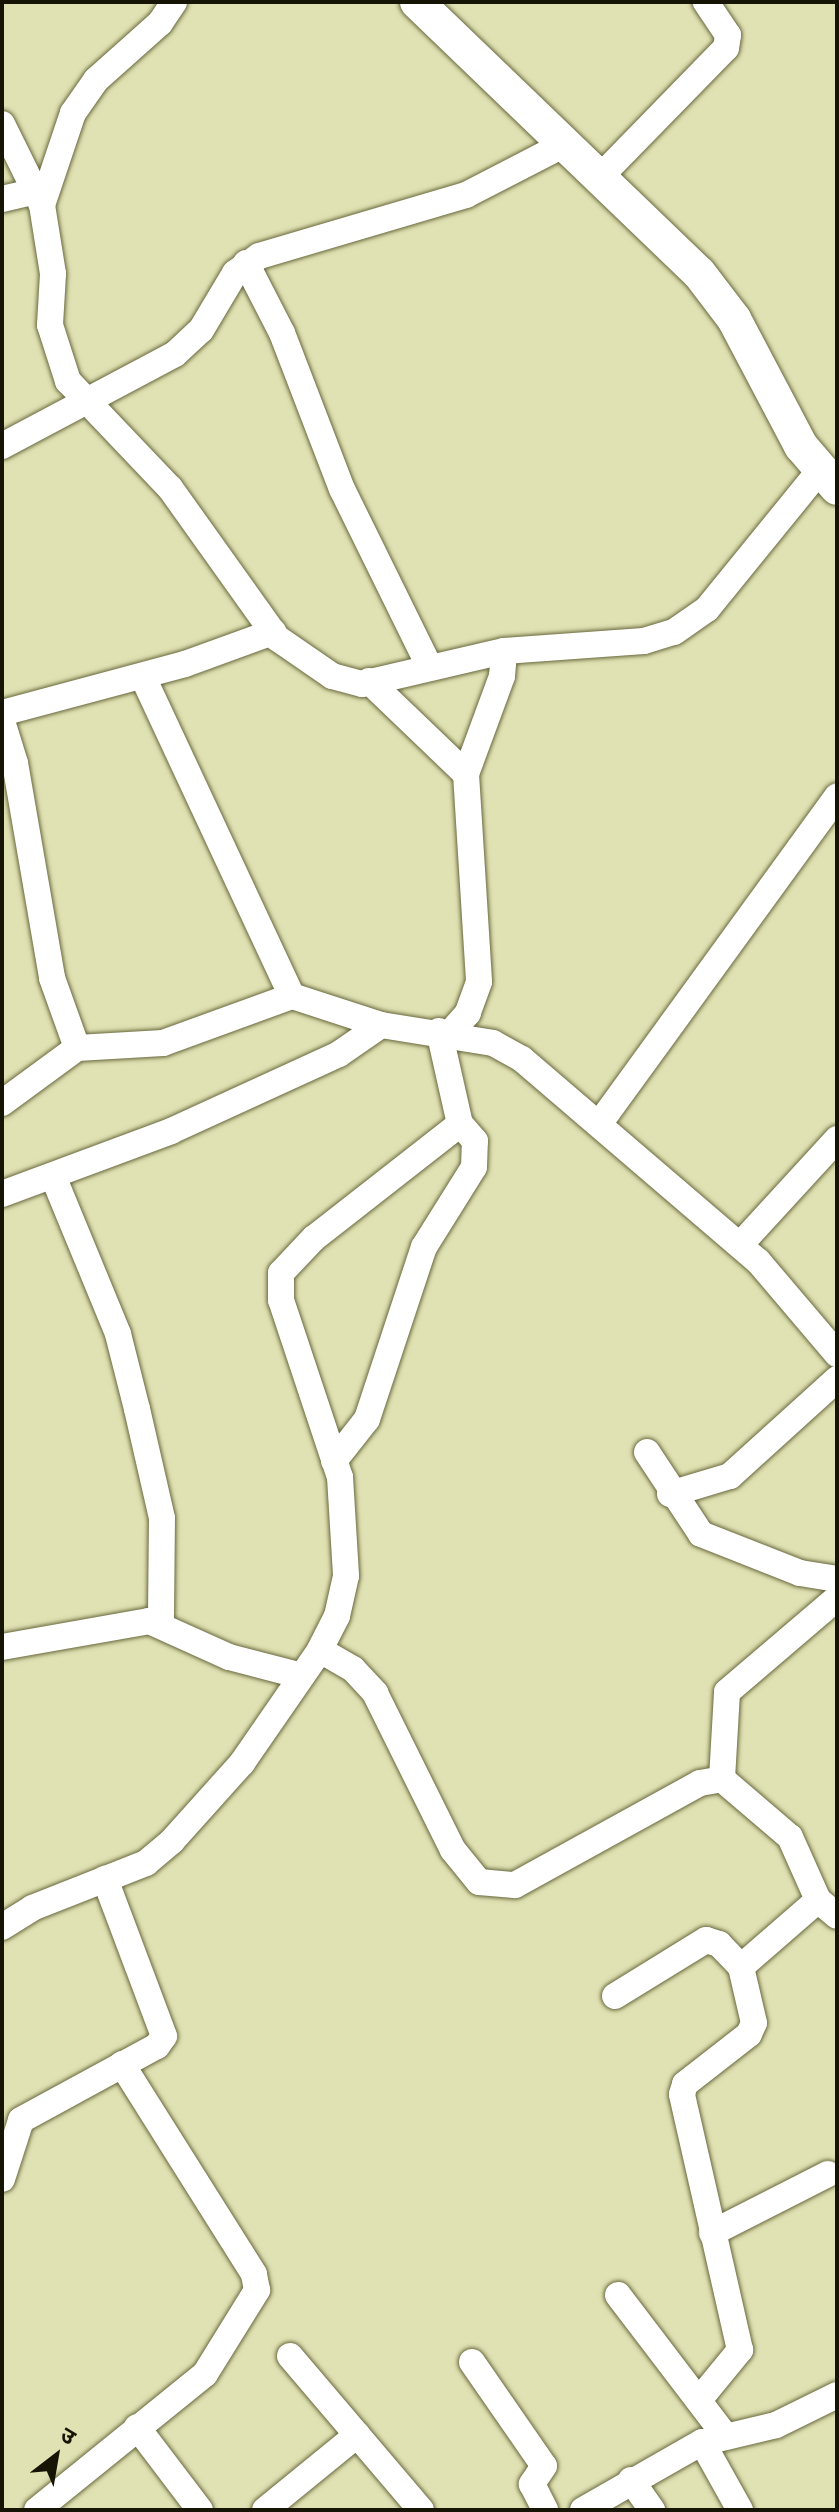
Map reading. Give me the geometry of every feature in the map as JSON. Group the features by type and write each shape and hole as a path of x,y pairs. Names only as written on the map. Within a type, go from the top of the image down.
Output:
{"main road":[{"path":"417,2 699,273 734,319 781,415 829,479"}],"street":[{"path":"40,198 73,113 96,80 160,23 174,2"},
{"path":"600,177 726,48 728,35 706,2"},
{"path":"2,124 40,198 53,274 50,325 68,381 170,488 273,632 332,676 369,681 504,651 644,641 674,632 707,609 829,479"},
{"path":"2,446 188,343 246,263 277,247 466,195 565,144"},
{"path":"2,199 40,198"},
{"path":"246,263 282,333 342,489 429,666"},
{"path":"2,713 143,677 273,632"},
{"path":"445,1032 468,1013 479,982 466,774 502,676 504,651"},
{"path":"143,677 292,996"},
{"path":"369,681 466,774"},
{"path":"2,721 15,763 52,978 77,1048"},
{"path":"599,1124 837,796"},
{"path":"2,1103 77,1048 163,1043 292,996 381,1025 445,1032 522,1059 740,1245 837,1354"},
{"path":"2,1194 53,1176 269,1086 339,1054 381,1025"},
{"path":"334,1461 367,1419 424,1247 474,1167 475,1141 460,1124 445,1032"},
{"path":"2,1927 146,1863 172,1841 242,1763 320,1650 337,1616 346,1576 334,1461 281,1300 281,1273 314,1238 460,1124"},
{"path":"740,1245 837,1139"},
{"path":"53,1176 118,1334 137,1409 162,1518 161,1622"},
{"path":"670,1494 730,1476 837,1379"},
{"path":"647,1452 670,1494 701,1534 729,1550 837,1579"},
{"path":"722,1779 727,1692 837,1598"},
{"path":"2,1647 161,1622 229,1657 302,1676"},
{"path":"320,1650 353,1669 375,1693 465,1872 492,1887 515,1885 700,1783 722,1779"},
{"path":"722,1779 790,1837 828,1908 741,1967"},
{"path":"2,2179 21,2120 122,2064 164,2036 105,1879"},
{"path":"615,1996 706,1940 719,1944 741,1967 754,2023 749,2034 685,2084 682,2094 740,2350 699,2400"},
{"path":"37,2510 205,2374 214,2350 255,2298 257,2283 122,2064"},
{"path":"712,2233 828,2174"},
{"path":"618,2295 699,2400 740,2510"},
{"path":"290,2356 421,2510"},
{"path":"472,2362 544,2466 532,2484 545,2510"},
{"path":"583,2510 631,2480 714,2440 776,2425 837,2395"},
{"path":"137,2427 200,2510"},
{"path":"265,2510 357,2435"},
{"path":"631,2480 652,2510"}]}
